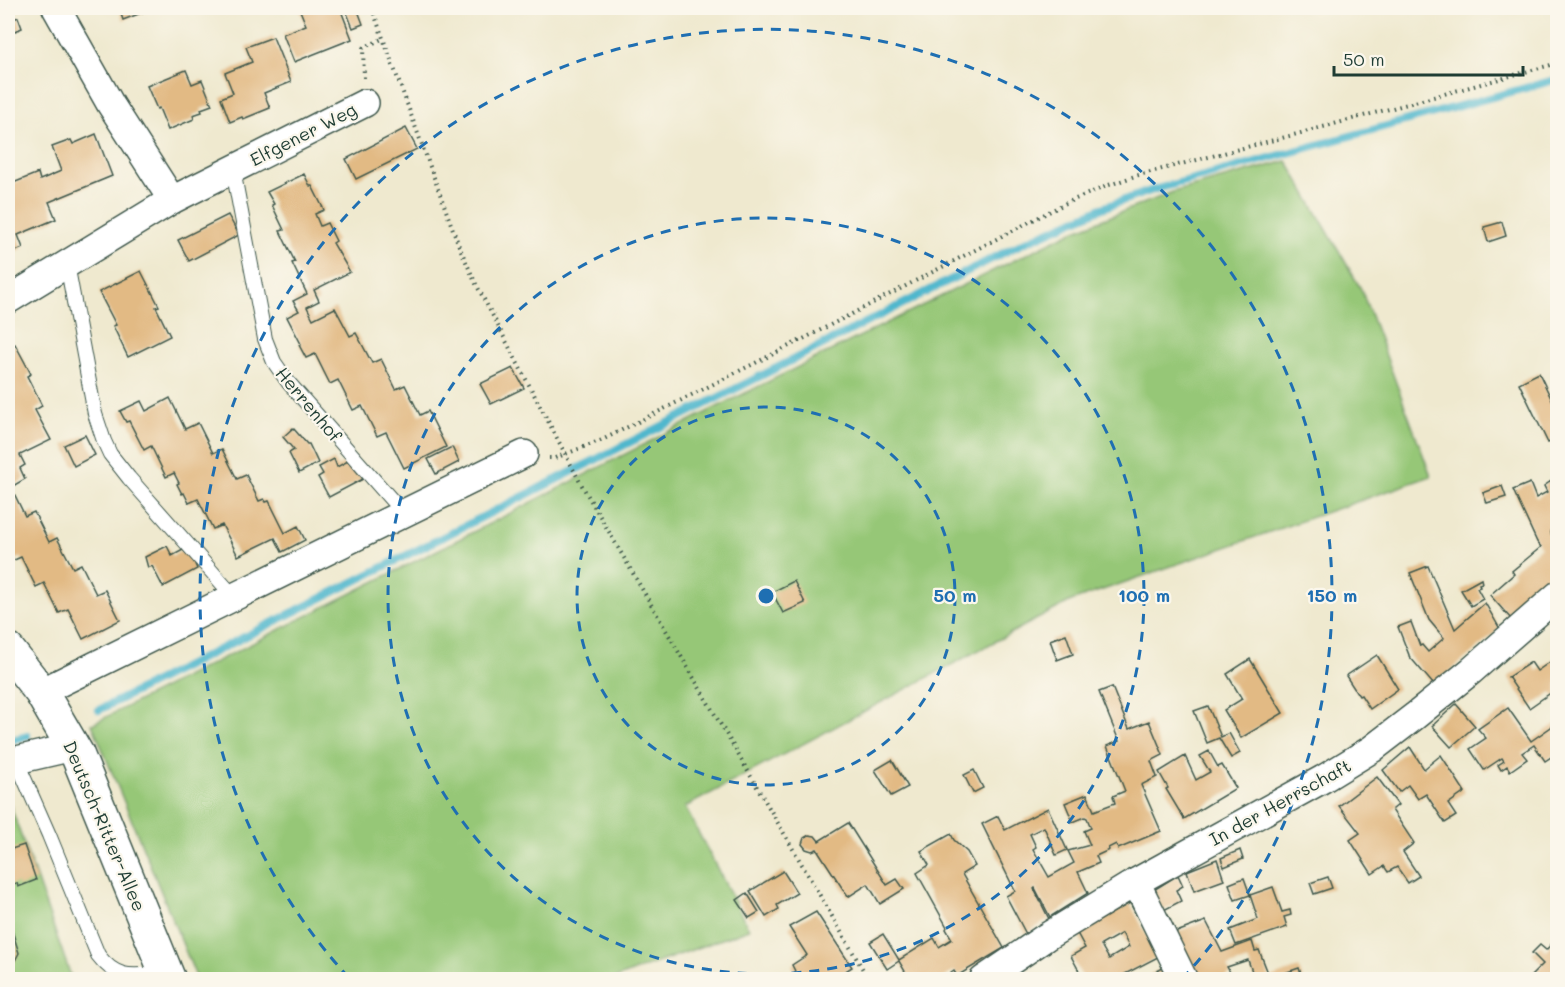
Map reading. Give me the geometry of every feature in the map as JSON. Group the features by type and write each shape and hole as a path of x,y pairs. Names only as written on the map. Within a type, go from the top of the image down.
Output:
{"street":[{"path":"56,8 111,105 172,200"},
{"name":"Elfgener Weg","path":"8,300 172,200 365,103"},
{"path":"41,693 524,454"},
{"name":"In der Herrschaft","path":"983,980 1056,930 1136,882 1323,779 1372,748 1471,671 1557,595"},
{"name":"Deutsch-Ritter-Allee","path":"8,650 41,693 73,747 168,976"},
{"path":"12,761 73,747"},
{"path":"1136,882 1184,980"}],"lane":[{"name":"Herrenhof","path":"233,170 265,339 274,362 288,382 404,514"},
{"path":"67,264 95,414 104,441 129,478 235,597"},
{"path":"12,761 49,835 98,956 118,973 168,976"}],"path":[{"path":"372,8 467,266 580,482 869,980"},
{"name":"Elfgener Weg","path":"365,103 363,48 384,38"},
{"path":"566,453 602,440 1066,203 1109,185 1557,63"}],"green space":[{"path":"1287,161 1361,289 1431,476 1071,601 685,807 749,929 613,979 197,979 92,724 711,410 1073,231 1173,192"},
{"path":"8,799 72,979 8,979"}],"building":[{"path":"8,8 14,19 18,17 22,28 8,34"},
{"path":"119,8 154,8 123,20"},
{"path":"299,8 340,8 352,39 294,62 283,34 306,25"},
{"path":"345,8 357,8 363,24 353,28"},
{"path":"273,37 291,82 264,93 270,108 230,122 221,98 233,93 225,73 252,62 246,47"},
{"path":"186,70 192,84 202,80 212,105 193,115 194,119 168,130 147,86"},
{"path":"406,128 417,149 356,179 346,159"},
{"path":"96,134 112,176 49,202 56,219 18,235 23,248 8,254 8,185 38,173 40,180 61,171 52,147 71,140 73,144"},
{"path":"304,174 324,210 315,214 320,226 327,223 336,241 333,243 350,272 314,290 319,301 307,307 313,319 335,308 350,336 356,333 372,363 381,359 396,389 405,385 420,415 428,411 446,447 404,468 386,432 377,436 362,406 353,410 338,380 330,384 315,354 306,358 287,317 299,311 293,301 307,294 292,263 295,262 280,231 284,230 267,192"},
{"path":"228,215 239,235 189,261 178,240"},
{"path":"1502,222 1506,236 1488,242 1484,227"},
{"path":"141,271 159,306 156,307 170,336 128,357 113,326 116,325 99,292"},
{"path":"15,344 31,374 27,376 42,406 35,410 51,440 20,455 25,465 20,468 25,479 11,487 25,516 34,512 49,542 57,538 73,568 81,564 96,594 105,590 120,620 83,639 68,609 59,613 44,583 36,587 21,557 12,561 8,551 8,348"},
{"path":"513,368 524,388 491,404 480,384"},
{"path":"1539,373 1557,411 1557,439 1548,443 1519,383"},
{"path":"170,398 185,429 198,423 213,453 222,449 237,479 246,475 259,501 264,499 266,502 269,501 285,533 298,526 305,540 282,552 275,538 238,556 222,525 213,529 198,499 189,503 177,484 179,483 174,473 166,477 151,446 144,450 129,421 126,422 120,411 141,401 146,411"},
{"path":"293,428 309,444 318,463 299,473 289,453 294,450 283,437"},
{"path":"85,435 95,455 74,466 64,445"},
{"path":"452,447 459,462 436,474 428,459"},
{"path":"334,459 337,467 348,461 363,479 329,497 318,477 323,474 319,467"},
{"path":"1557,477 1557,527 1550,531 1557,549 1557,579 1511,619 1490,595 1514,574 1512,571 1541,547 1513,490 1530,483 1536,498 1547,492 1544,486"},
{"path":"1502,486 1506,497 1487,503 1483,493"},
{"path":"167,546 172,556 183,550 197,569 163,587 152,566 148,568 145,557"},
{"path":"1428,566 1455,629 1485,603 1500,629 1434,685 1409,656 1398,627 1411,622 1420,646 1422,645 1428,652 1444,638 1429,620 1410,573"},
{"path":"1481,579 1482,583 1477,588 1483,599 1471,606 1461,590"},
{"path":"794,581 805,603 783,613 772,592"},
{"path":"1066,634 1073,654 1057,660 1050,640"},
{"path":"1377,655 1398,689 1370,709 1346,676"},
{"path":"1557,657 1557,700 1552,692 1529,708 1508,677 1531,662 1537,671"},
{"path":"1250,659 1283,713 1241,738 1224,710 1242,699 1227,674"},
{"path":"1112,687 1129,729 1149,721 1163,755 1151,761 1157,777 1141,785 1161,831 1118,849 1116,844 1096,856 1099,863 1078,872 1088,893 1050,917 1035,888 1049,919 1026,934 1006,896 1015,891 982,824 998,816 1005,830 1048,808 1067,850 1056,855 1044,827 1030,834 1036,847 1033,849 1049,877 1074,863 1068,851 1090,845 1084,831 1091,828 1085,817 1073,822 1065,803 1087,794 1094,811 1115,803 1113,796 1125,791 1107,746 1119,741 1099,692"},
{"path":"1456,704 1475,726 1451,747 1432,726"},
{"path":"1208,706 1221,737 1229,733 1240,753 1231,758 1219,738 1207,743 1194,711"},
{"path":"1508,708 1531,741 1557,723 1557,753 1545,761 1534,745 1522,753 1527,759 1510,771 1507,766 1501,770 1498,765 1504,761 1502,758 1484,770 1470,749 1486,738 1478,729"},
{"path":"1410,747 1424,769 1441,755 1465,792 1448,804 1456,816 1445,823 1426,794 1418,799 1408,785 1399,792 1383,770"},
{"path":"1209,751 1218,767 1222,765 1236,788 1184,819 1166,789 1168,788 1159,772 1185,756 1196,780 1210,772 1200,756"},
{"path":"892,760 908,787 891,796 875,770"},
{"path":"974,770 983,788 973,793 964,775"},
{"path":"1377,777 1398,805 1392,810 1414,843 1403,852 1419,876 1408,883 1397,867 1388,872 1384,866 1372,874 1350,840 1360,833 1339,806"},
{"path":"848,823 887,885 897,879 904,889 880,904 868,884 848,897 817,849 812,851 806,849 802,844 804,838 809,835 815,836 819,841"},
{"path":"951,834 967,852 975,866 962,874 1004,948 957,976 954,971 941,980 910,980 899,961 887,969 870,942 883,934 899,960 934,938 939,947 952,939 917,873 929,865 921,851"},
{"path":"24,845 36,880 18,887 17,883 8,886 8,850"},
{"path":"1240,850 1243,859 1224,867 1221,858"},
{"path":"1217,859 1224,880 1194,891 1187,871"},
{"path":"783,871 797,893 777,905 779,909 766,917 750,891"},
{"path":"1178,875 1183,886 1176,890 1181,901 1162,911 1152,891"},
{"path":"1328,877 1332,888 1314,894 1310,883"},
{"path":"1244,878 1250,895 1235,900 1229,884"},
{"path":"1273,887 1282,912 1290,910 1291,915 1284,917 1287,927 1236,945 1230,930 1258,919 1250,895"},
{"path":"747,893 759,912 749,918 737,900"},
{"path":"1130,903 1158,957 1121,976 1123,980 1084,980 1071,956 1085,948 1077,933","holes":["1122,933 1129,947 1109,959 1101,945"]},
{"path":"816,912 852,967 832,980 801,980 792,965 807,955 789,927"},
{"path":"1206,921 1222,952 1252,941 1255,951 1259,950 1270,978 1299,968 1303,980 1255,980 1248,960 1227,967 1231,974 1220,980 1197,980 1174,933"},
{"path":"8,926 11,927 19,953 8,974"},
{"path":"1557,938 1557,967 1552,973 1558,980 1535,980 1531,976 1543,964 1532,953 1540,945 1546,950"},
{"path":"1165,967 1172,980 1142,980 1151,974"}],"waterway":[{"path":"99,710 1021,244 1102,208 1153,190 1558,79"},
{"path":"8,741 27,736"}]}
